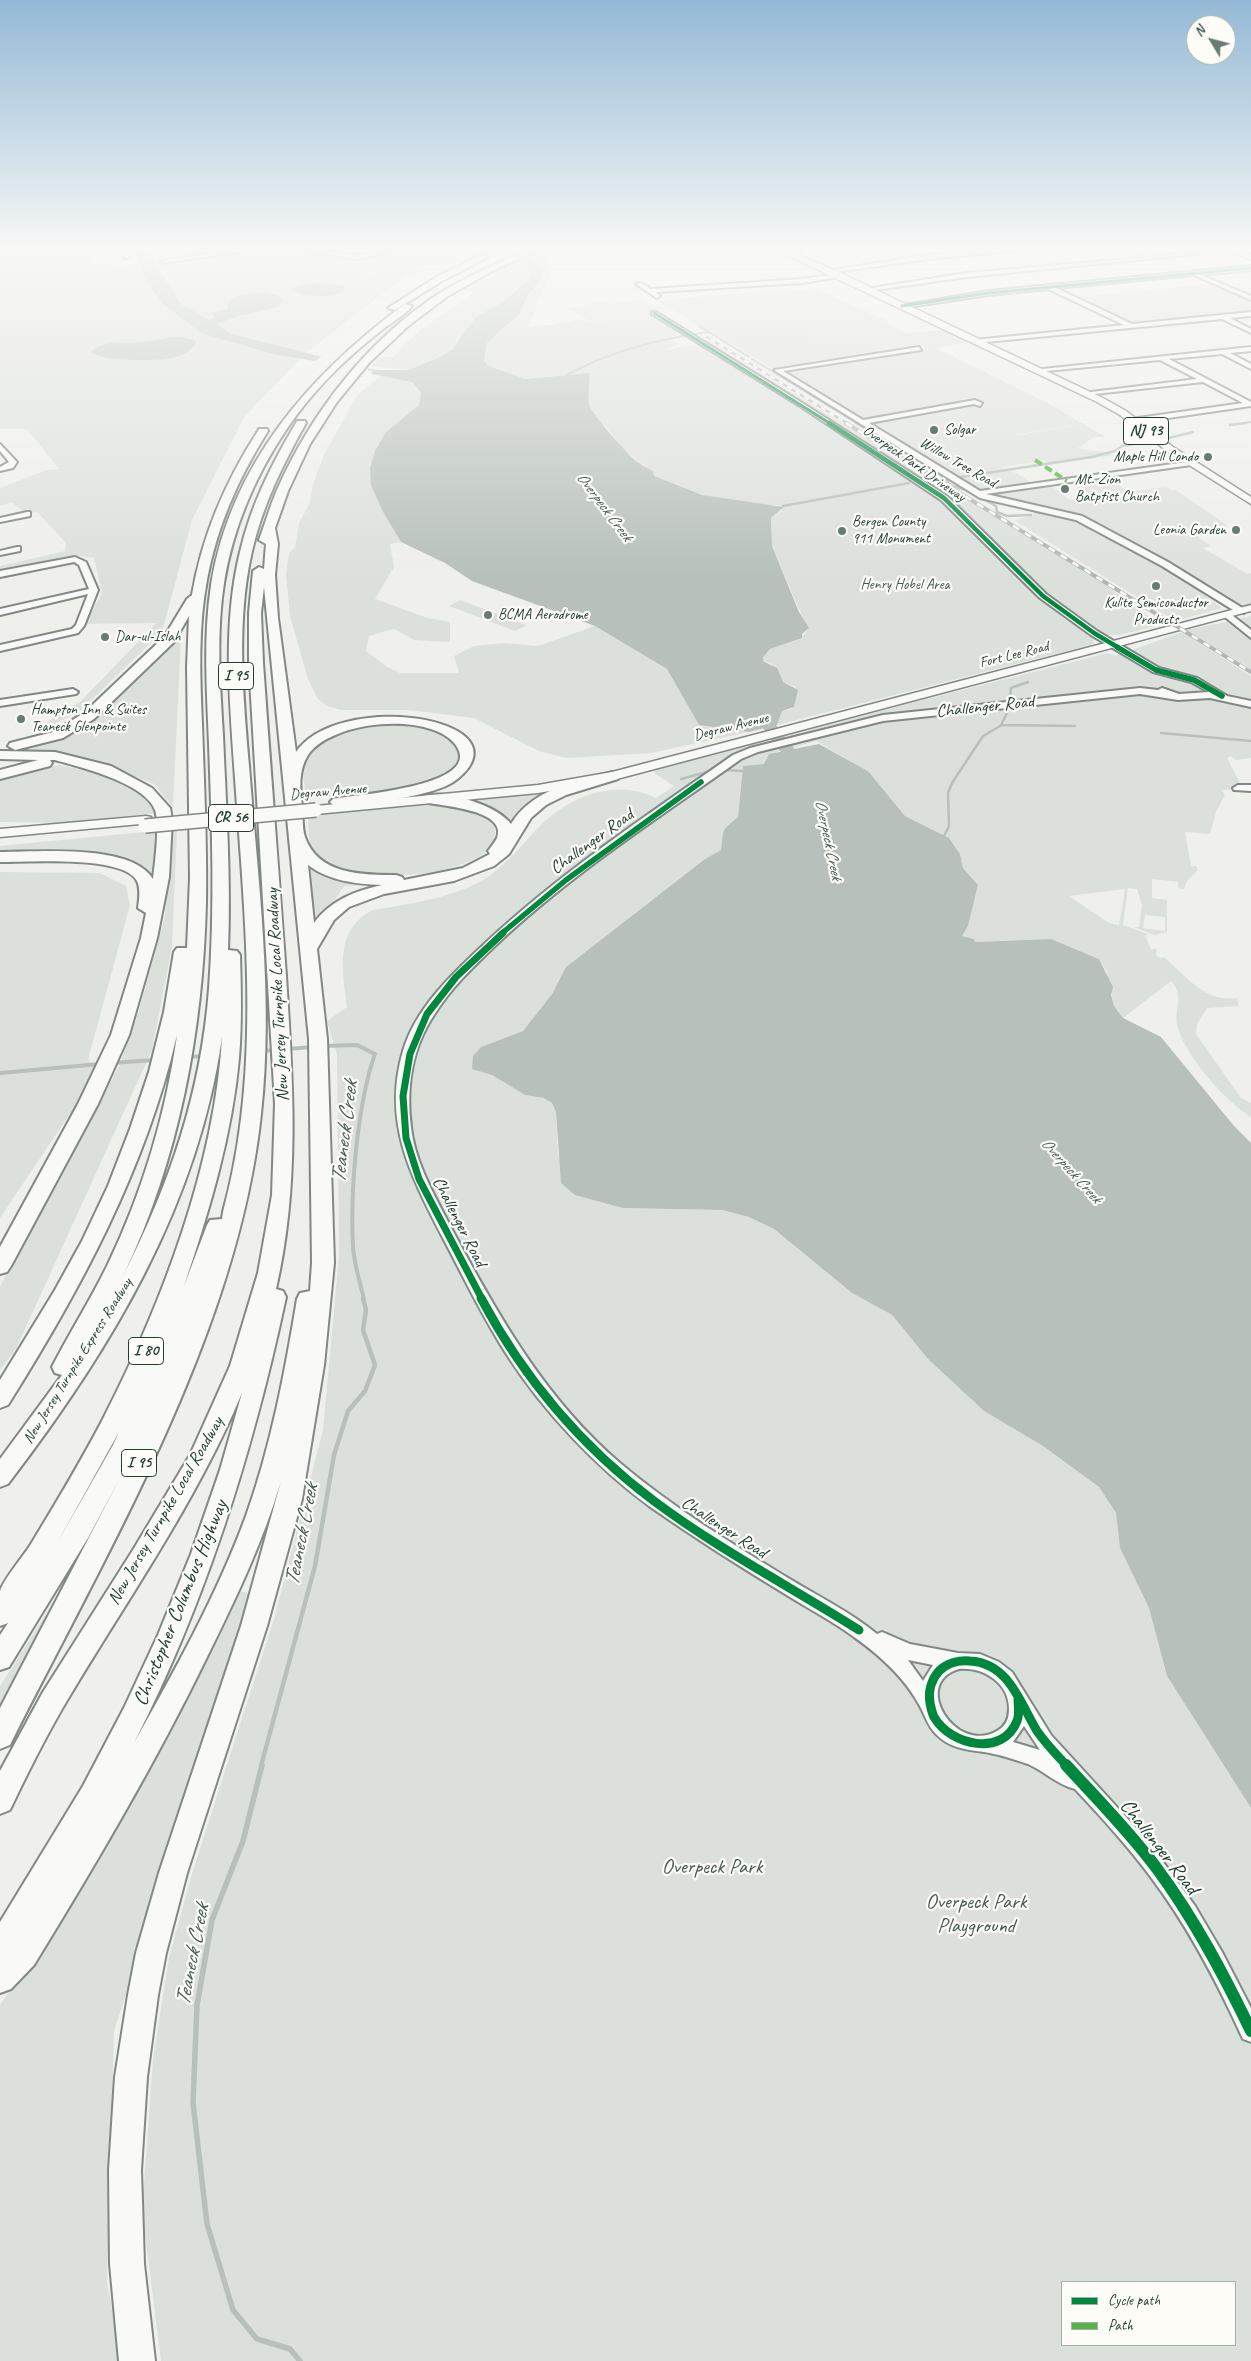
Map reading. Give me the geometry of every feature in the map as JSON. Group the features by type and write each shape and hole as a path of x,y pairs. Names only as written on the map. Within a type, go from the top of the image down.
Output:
{"highway":[{"name":"New Jersey Turnpike Express Roadway","path":"0,1477 34,1435 86,1356 115,1309 150,1243 188,1151 220,1055 213,644 221,567 237,512 262,459 296,408 354,358"},
{"name":"New Jersey Turnpike Local Roadway","path":"0,1800 42,1722 172,1507 212,1434 232,1390 254,1328 278,1226 284,1150 283,1050 255,637 258,576 269,527 281,490 304,444 324,412 347,364 369,358"},
{"name":"New Jersey Turnpike Express Roadway","path":"0,1736 106,1532 167,1402 212,1283 243,1176 251,1126 256,1052 256,997 236,684 235,625 238,586 252,525 276,464 310,411 347,364"},
{"name":"I 95","path":"0,1469 76,1345 122,1256 156,1168 183,1058 193,981 198,852 194,635 199,588 209,546 222,507 238,472 269,423"},
{"path":"138,2361 128,2273 125,2217 127,2122 136,2034 148,1970 162,1912 252,1634 290,1499 306,1417 319,1315 323,1263 320,1191 322,1129 318,1047 282,690 270,603 269,575 272,544 269,527"},
{"path":"0,748 49,738 72,728 89,716 169,639 199,588"},
{"path":"292,786 299,760 304,752 325,735 353,724 381,720 420,722 445,730 457,738 465,748 466,758 462,767 454,776 441,783 415,790 338,802"},
{"path":"0,755 28,754 64,757 100,766 147,792 158,802 164,813 161,877 149,938 142,955 126,1015 112,1055 0,1266"},
{"path":"0,775 26,766 52,763 82,766 120,776"},
{"path":"309,949 327,918 344,904 370,894 444,880 481,867 505,851 524,818 536,804 613,776"},
{"path":"297,837 311,858 321,867 347,876 385,880 418,879 456,871 486,858 504,842 506,834 504,825 493,814 465,804 429,799"},
{"path":"0,857 104,859 122,863 136,870 143,878 147,888 142,955"},
{"path":"0,1399 47,1323 97,1230 133,1149 163,1060 176,998 183,947 197,905"},
{"name":"I 80","path":"0,1614 86,1471 125,1396 183,1259 203,1198 220,1124 220,1055"},
{"name":"I 80","path":"0,1658 70,1545 124,1449 180,1326 214,1233 243,1176"},
{"path":"0,1244 42,1186"},
{"path":"0,1978 28,1946 145,1752 202,1643 244,1550 264,1498 288,1408 305,1317 320,1191"},
{"name":"Christopher Columbus Highway","path":"0,1949 61,1852 102,1779 153,1677 194,1583 226,1495 251,1407 276,1287 278,1226"}],"main road":[{"name":"NJ 93","path":"1011,358 1086,393 1134,421 1157,440 1251,501"},
{"name":"Fort Lee Road","path":"785,731 1246,610"},
{"name":"Degraw Avenue","path":"316,807 338,802 544,783 754,744 785,731"},
{"name":"Degraw Avenue","path":"0,840 146,823 553,787 613,776 657,763"},
{"name":"Degraw Avenue","path":"0,833 86,825 146,823"},
{"path":"0,826 86,825"}],"street":[{"name":"Overpeck Park Driveway","path":"727,358 944,498 1043,596 1087,629 1156,670 1191,679 1222,696"},
{"name":"Willow Tree Road","path":"857,358 777,370 979,493 1008,504 1064,513 1079,518 1246,610"},
{"path":"1036,370 1160,358"},
{"path":"1162,358 1250,404"},
{"path":"1234,358 1251,367"},
{"path":"1086,393 1203,380"},
{"path":"863,422 975,402 980,404"},
{"path":"1134,421 1250,404"},
{"path":"0,446 13,462 10,466 0,469"},
{"path":"979,493 1191,463"},
{"path":"0,520 27,514"},
{"path":"0,553 17,549"},
{"path":"0,574 75,559 84,564 94,590 80,626 75,631 0,648"},
{"path":"0,612 94,590"},
{"path":"1228,615 1251,635"},
{"path":"1156,670 1160,689 1168,694"},
{"name":"Challenger Road","path":"1140,691 1168,677 1180,676"},
{"path":"1196,696 1204,691 1202,685"},
{"name":"Challenger Road","path":"1222,696 1184,698 1140,691 890,717 803,738 754,744 578,869 538,901 473,960 441,993 428,1012 410,1049 403,1085 404,1129 419,1179 485,1305 515,1355 571,1425 612,1466 654,1500 750,1564 859,1630 908,1652 958,1661 975,1661 993,1667 1009,1681 1042,1737 1142,1849 1202,1933 1251,2031"},
{"path":"0,703 73,692"},
{"path":"1222,696 1251,704"},
{"path":"1238,788 1251,788"},
{"name":"Challenger Road","path":"859,1630 898,1662 929,1704 936,1719 947,1732 966,1742 987,1744 1034,1757 1088,1790"},
{"path":"929,1704 929,1690 935,1676 945,1666 958,1661"},
{"path":"987,1744 1003,1739 1014,1728 1019,1712 1018,1698"}],"shaded area":[{"path":"755,358 839,358 772,368"},
{"path":"864,358 957,358 1055,407 1083,424 1014,435 1046,460 1001,467 1018,474 1037,487 1051,486 1070,500 1166,487 1176,490 1228,526 1190,531 1211,546 1203,548 1248,574 1251,573 1251,611 1212,587 1199,591 1222,608 1175,621 1014,520 1034,515 1033,506 992,495 975,487 785,370"}],"green space":[{"path":"0,358 301,358 244,417 192,520 162,632 80,711 49,727 44,724 81,701 156,623 85,624 102,593 94,558 79,556 0,571 0,566 65,551 66,543 37,512 27,514 12,503 0,505 0,488 47,470 59,469 27,429 0,429"},
{"path":"380,358 437,358 409,370 372,366"},
{"name":"Henry Hobel Area","path":"484,358 736,358 1104,584 1151,618 1167,623 1120,635 1108,635 1093,640 1094,643 1090,645 777,725 782,711 792,709 795,687 783,682 772,664 763,661 763,654 770,649 800,639 808,630 772,546 771,518 782,510 779,505 763,505 715,498 683,489 654,476 653,471 637,461 617,442 606,426 598,421 589,404 587,390 589,386 581,373 525,379 489,366 484,361"},
{"path":"381,376 412,382 421,393 419,405 386,432 383,512 401,542 390,544 394,567 375,599 428,618 450,622 450,642 414,640 394,629 369,636 366,651 387,667 400,673 459,673 454,656 474,646 504,643 538,646 595,626 667,669 699,725 749,732 651,753 566,758 539,751 474,718 410,710 340,710 327,706 318,699 308,679 290,616 286,574 289,553 295,547 299,523 310,503 313,484 324,455 357,395"},
{"path":"1083,424 1106,437 1094,437 1078,448 1114,455 1051,465 1013,436"},
{"path":"1108,477 1128,492 1091,497 1072,482"},
{"name":"BCMA Aerodrome","path":"460,600 527,625 515,631 449,606"},
{"path":"1251,616 1251,669 1186,630 1235,620"},
{"name":"Overpeck Park","path":"1182,632 1251,676 1251,758 1236,760 1231,756 1227,758 1243,789 1221,790 1225,795 1216,812 1210,834 1185,832 1191,866 1196,866 1198,870 1187,881 1184,889 1178,888 1178,882 1152,879 1152,898 1167,900 1167,932 1154,935 1134,927 1139,927 1142,905 1137,889 1128,888 1123,925 1150,935 1145,935 1151,949 1157,949 1156,955 1160,958 1164,957 1188,980 1206,992 1215,996 1237,998 1239,1006 1207,1008 1197,1024 1196,1034 1241,1098 1251,1103 1251,1117 1219,1090 1198,1065 1190,1052 1178,1028 1176,1016 1178,992 1171,981 1123,1018 1114,1006 1107,972 1099,959 1051,939 975,942 973,939 962,936 968,926 978,885 963,868 960,854 949,838 905,816 868,771 816,741 770,754 765,764 743,766 738,817 724,830 721,850 705,859 566,967 552,994 523,1031 481,1047 472,1068 492,1075 525,1095 544,1098 552,1103 556,1112 558,1156 623,1208 722,1210 749,1217 774,1229 852,1293 892,1315 928,1359 984,1411 1043,1446 1099,1487 1116,1513 1120,1548 1149,1608 1167,1676 1251,1808 1251,2361 161,2361 142,2210 153,2059 169,1957 194,1867 274,1619 323,1430 339,1255 337,1055 327,1021 347,1007 343,966 346,940 352,929 360,918 373,910 444,896 483,880 508,860 556,812 583,797 597,792 627,790 642,792 656,798 674,786 654,773 659,767 1108,653 1115,656","holes":["1125,889 1119,925 1109,923 1069,896","1145,915 1165,917 1165,931 1143,928"]},
{"path":"181,637 173,807 154,784 106,765 57,752 11,750 57,739 81,728 158,658 172,639"},
{"path":"401,723 447,738 460,749 457,768 432,783 347,796 306,799 303,772 308,754 330,737 366,725"},
{"path":"60,765 101,774 136,789 158,813 57,823 0,822 0,780 25,770"},
{"path":"564,789 512,834 491,809 469,799"},
{"path":"407,804 440,804 484,815 494,826 496,839 485,853 470,861 454,867 420,874 385,875 347,870 323,863 313,853 309,838 308,816"},
{"path":"177,830 172,947 152,1050 16,1349 0,1370 0,1286 119,1066 138,1014 165,916 172,831"},
{"path":"154,831 155,879 138,865 113,855 0,853 0,846"},
{"path":"308,862 402,884 344,886 315,929"},
{"path":"0,872 100,873 126,886 130,905 88,1060 100,1069 0,1218"},
{"path":"69,1578 0,1717 0,1686"},
{"path":"235,1591 257,1594 114,2031 107,2282 121,2361 0,2361 0,2005 45,1938"}],"water":[{"path":"108,358 171,358 155,360"},
{"path":"298,358 328,358 375,370 409,370 437,358 484,358 484,361 489,366 525,379 589,373 589,404 591,409 625,450 636,461 653,471 654,476 702,495 784,507 771,518 772,546 799,612 809,628 802,634 802,638 770,649 763,657 763,661 777,668 783,682 798,690 794,707 782,711 777,725 749,732 699,725 667,669 595,626 472,581 445,563 401,542 383,512 371,485 370,468 375,451 386,432 419,405 421,393 412,382 371,374 373,371"},
{"path":"819,744 868,771 905,816 949,838 960,854 963,868 978,885 968,926 962,936 974,939 975,942 1051,939 1099,959 1113,987 1111,995 1114,1006 1123,1018 1161,1037 1234,1126 1251,1143 1251,1808 1167,1676 1149,1608 1120,1548 1116,1513 1099,1487 1043,1446 984,1411 928,1359 892,1315 852,1293 774,1229 749,1217 722,1210 623,1208 575,1195 561,1183 556,1112 552,1103 544,1098 525,1095 492,1075 472,1069 473,1056 481,1047 523,1031 552,994 566,967 705,859 721,850 724,830 738,817 743,766 764,764 769,754"}],"pier":[{"path":"319,358 332,358 370,366 365,372 314,362"}],"waterway":[{"path":"565,376 603,358"},
{"path":"752,359 858,424"},
{"path":"1238,424 1251,422"},
{"path":"856,423 939,473 952,486 970,491"},
{"path":"1238,424 1246,423"},
{"path":"1230,425 1238,424"},
{"path":"1165,439 1193,432"},
{"path":"961,477 1091,457 1115,451 1122,446 1151,441"},
{"path":"783,506 909,483"},
{"path":"978,496 996,506 997,512 1007,516 1031,515"},
{"path":"1010,700 1011,688 1028,682"},
{"name":"Overpeck Creek","path":"752,704 805,773"},
{"path":"1001,725 1007,713"},
{"path":"944,836 949,826 948,793 952,783 983,736 1002,725 1075,726"},
{"path":"1161,733 1251,741"},
{"path":"681,779 715,770"},
{"path":"722,770 747,771"},
{"name":"Teaneck Creek","path":"324,1046 357,1045 375,1054 359,1123 354,1175 352,1225 354,1253 364,1299"},
{"name":"Teaneck Creek","path":"286,1049 314,1047"},
{"name":"Teaneck Creek","path":"261,1051 277,1050"},
{"name":"Teaneck Creek","path":"187,1057 205,1056"},
{"name":"Teaneck Creek","path":"112,1063 155,1060"},
{"name":"Teaneck Creek","path":"0,1073 100,1064"},
{"name":"Teaneck Creek","path":"261,1766 315,1566 334,1455 348,1411 365,1391 375,1365 363,1330 366,1310 363,1298"},
{"name":"Teaneck Creek","path":"262,1765 243,1841 212,1920 197,2005 193,2103 207,2224 233,2310 257,2339 290,2349 300,2361"}],"railway":[{"path":"741,358 848,424"},
{"path":"846,423 1251,672"}],"marked path":[{"path":"1035,460 1067,481"}],"cycle path":[{"path":"727,358 944,498 1043,596 1094,633 1156,670 1194,680 1222,696"},
{"path":"701,782 540,900 490,944 440,995 427,1014 410,1054 403,1096 406,1138 422,1186 496,1326 515,1356 545,1396 579,1434 615,1469 679,1519 859,1630"},
{"path":"1018,1698 1018,1719 1010,1734 996,1742 978,1744 961,1740 945,1731 933,1716 929,1692 931,1683 936,1675 946,1666 959,1661 980,1662 993,1668 1005,1678 1017,1694 1045,1742 1131,1837 1173,1890 1215,1959 1251,2031"}],"place":[{"name":"Solgar","path":"934,430"},
{"name":"Maple Hill Condo","path":"1208,457"},
{"name":"Mt. Zion Batptist Church","path":"1065,489"},
{"name":"Leonia Garden","path":"1236,530"},
{"name":"Bergen County 911 Monument","path":"842,531"},
{"name":"Kulite Semiconductor Products","path":"1156,586"},
{"name":"BCMA Aerodrome","path":"488,615"},
{"name":"Dar-ul-Islah","path":"105,637"},
{"name":"Hampton Inn & Suites Teaneck Glenpointe","path":"21,719"}],"park label":[{"name":"Overpeck Park Playground","path":"976,1914"}]}
